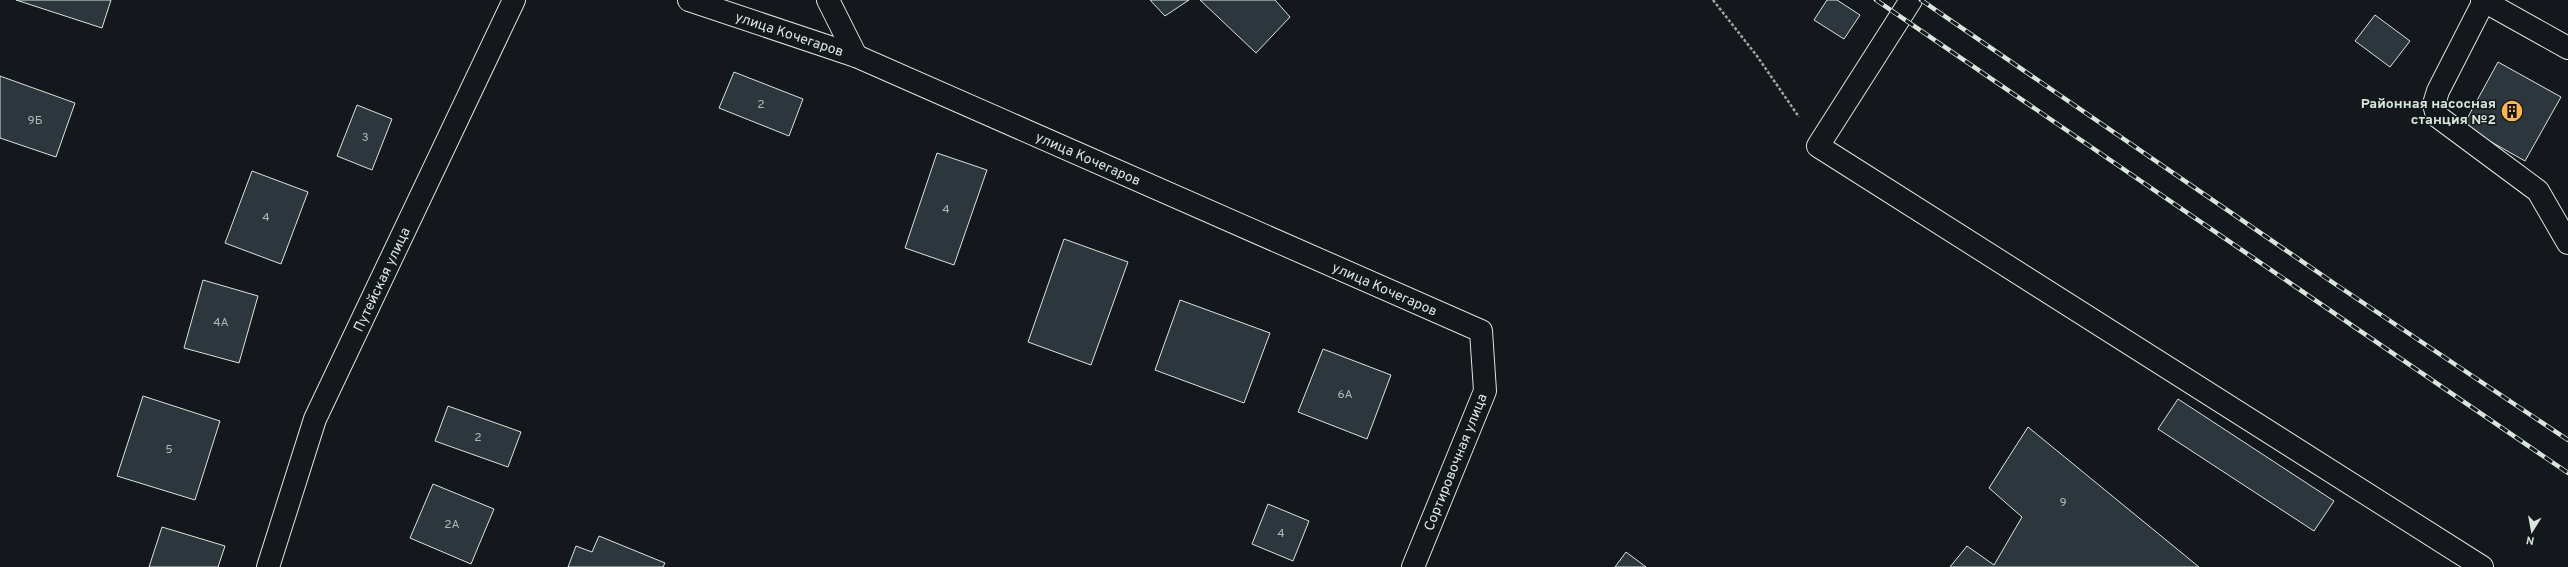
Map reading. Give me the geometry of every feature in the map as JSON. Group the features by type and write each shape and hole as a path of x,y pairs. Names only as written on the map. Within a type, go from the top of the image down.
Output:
{"street":[{"name":"Путейская улица","path":"268,567 315,418 514,0"},
{"name":"улица Кочегаров","path":"689,0 856,56 1481,331"},
{"path":"828,0 856,56"},
{"path":"1911,0 1818,146 2482,567"},
{"path":"2568,48 2483,1 2438,91 2434,104 2437,116 2538,191 2568,243"},
{"name":"Сортировочная улица","path":"1413,567 1485,391 1481,331"}],"path":[{"path":"1712,0 1757,56 1818,146"}],"building":[{"path":"16,0 111,0 102,28"},
{"path":"1150,0 1189,0 1165,16"},
{"path":"1200,0 1275,0 1290,17 1256,53"},
{"path":"1827,0 1837,0 1860,15 1844,39 1814,20"},
{"path":"2375,15 2410,41 2390,67 2355,41"},
{"name":"Районная насосная станция №2","path":"2498,62 2561,97 2525,161 2463,126"},
{"path":"734,72 803,99 789,136 719,108"},
{"path":"0,76 75,103 56,157 0,138"},
{"path":"357,105 392,119 372,170 337,156"},
{"path":"937,153 987,170 954,265 905,248"},
{"path":"252,171 308,192 281,264 225,243"},
{"path":"1064,239 1128,262 1091,365 1028,342"},
{"path":"203,280 258,296 239,363 184,348"},
{"path":"1180,300 1270,333 1244,403 1155,370"},
{"path":"1323,349 1391,375 1367,439 1298,412"},
{"path":"143,396 220,421 195,500 117,476"},
{"path":"2178,399 2334,501 2314,531 2158,429"},
{"path":"448,406 521,432 508,467 435,441"},
{"path":"2028,427 2199,567 1950,567 1967,546 1994,565 2022,517 1989,488"},
{"path":"433,484 494,509 471,564 410,538"},
{"path":"1268,504 1309,521 1293,561 1252,544"},
{"path":"162,527 225,546 218,567 149,567"},
{"path":"599,536 665,563 663,567 568,567 576,546 592,552"},
{"path":"1626,552 1646,567 1615,567"}],"railway":[{"path":"1876,0 2568,473"},
{"path":"1921,0 2335,284 2568,440"}],"place":[{"name":"Районная насосная станция №2","path":"2512,111"}]}
